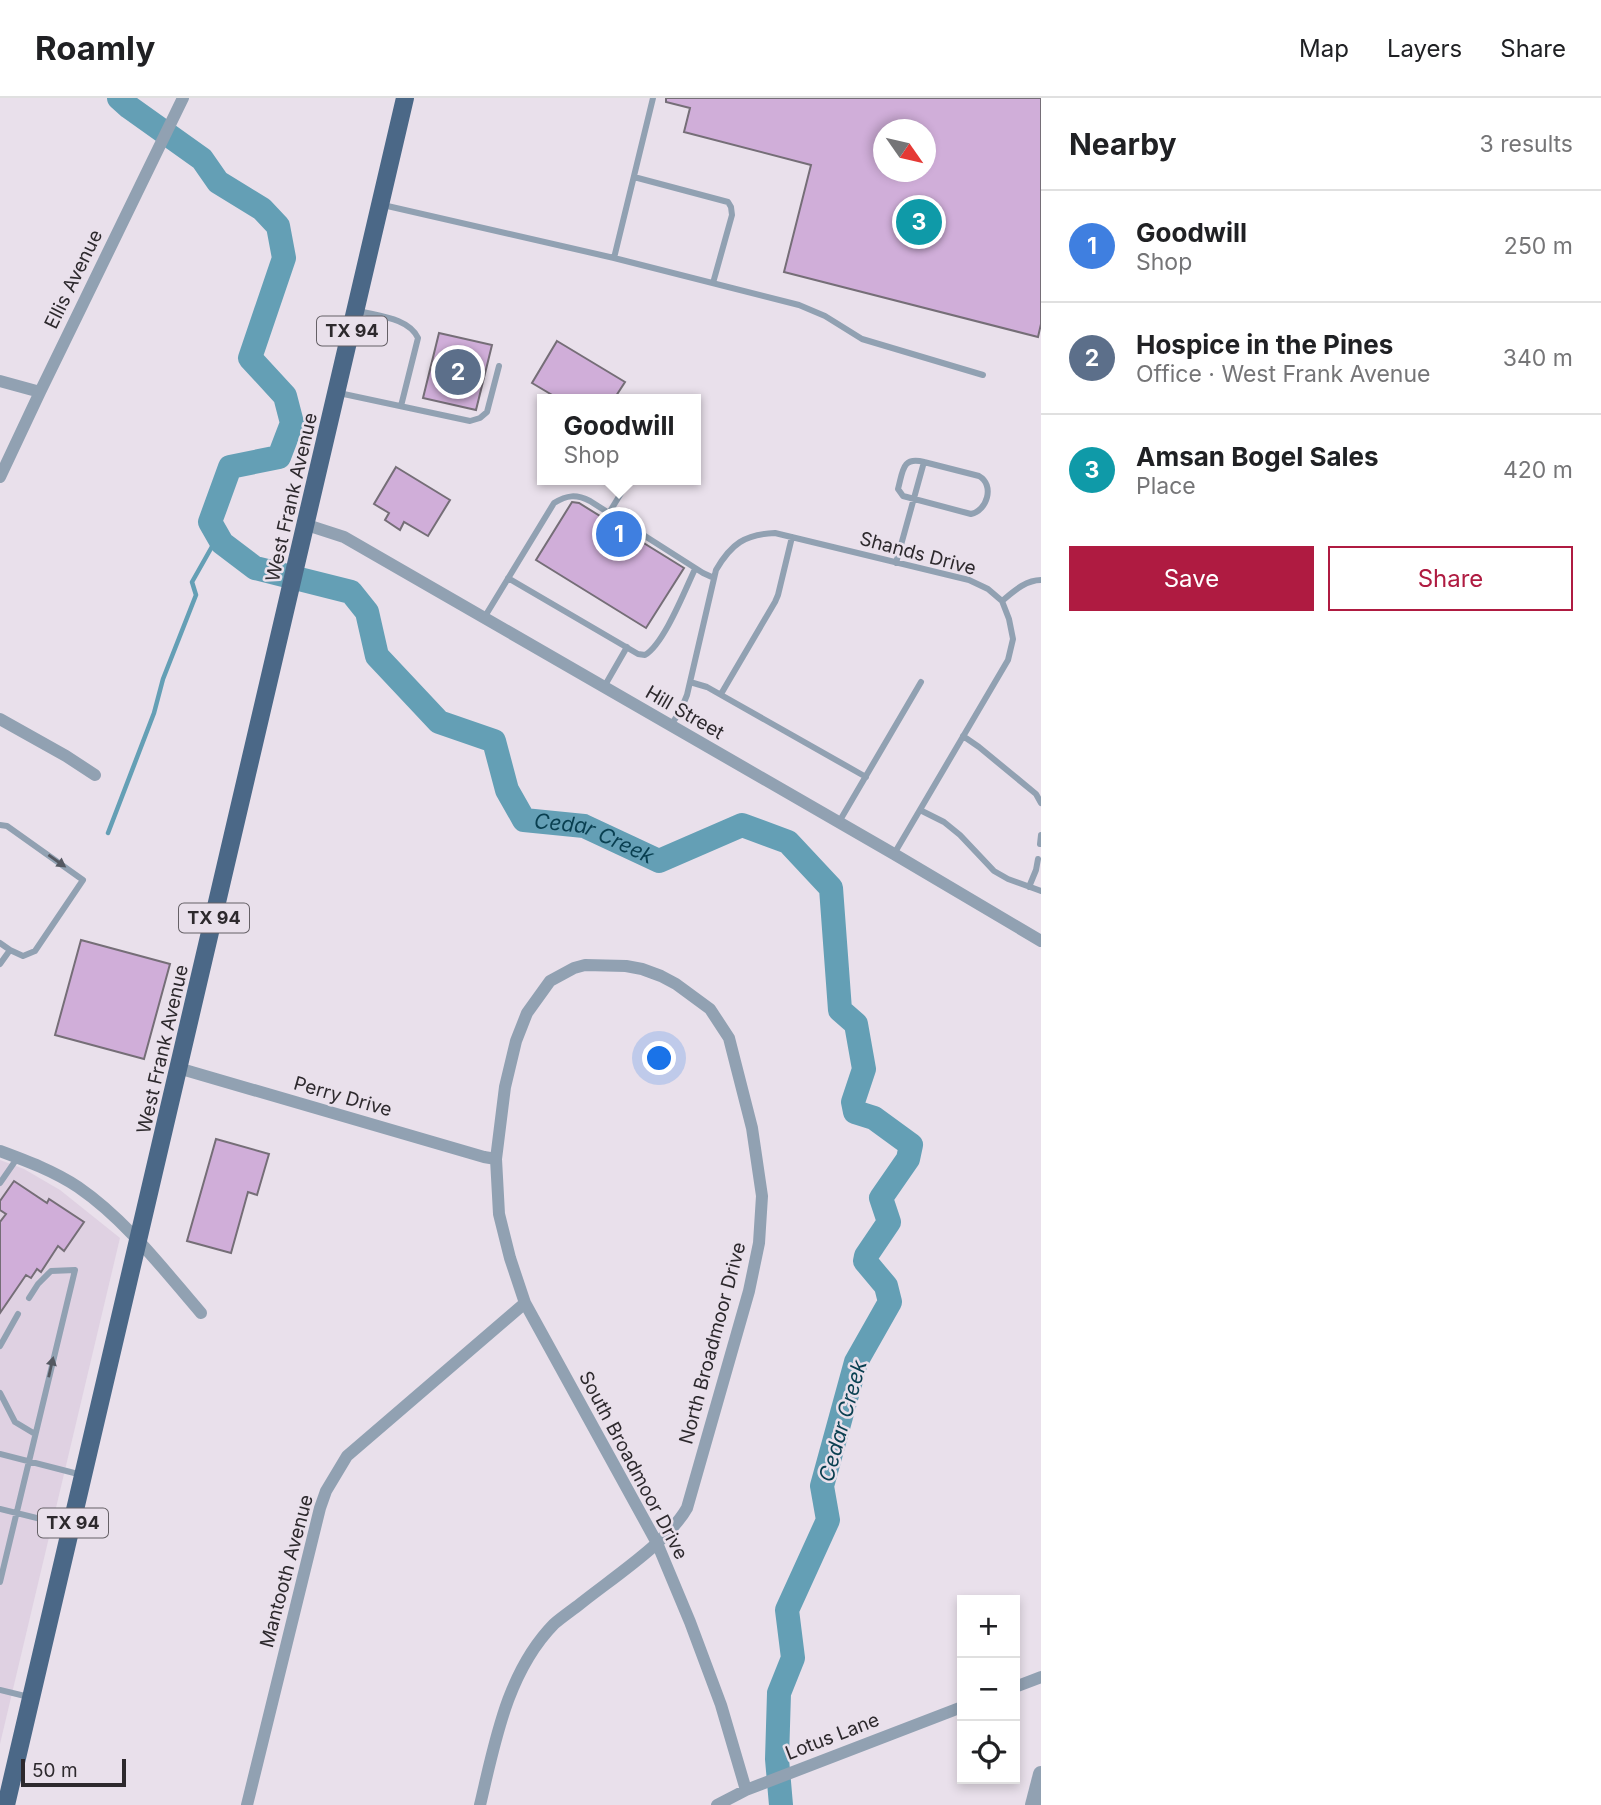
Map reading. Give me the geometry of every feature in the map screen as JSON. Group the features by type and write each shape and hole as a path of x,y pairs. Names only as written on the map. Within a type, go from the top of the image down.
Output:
{"main road":[{"name":"West Frank Avenue","path":"6,1805 405,98"}],"street":[{"name":"Ellis Avenue","path":"0,477 181,103"},
{"path":"0,381 40,392"},
{"name":"Hill Street","path":"307,525 344,537 1041,941"},
{"path":"0,719 95,775"},
{"name":"North Broadmoor Drive","path":"480,1805 505,1707 527,1658 555,1623 657,1543 681,1518 693,1493 749,1291 759,1243 762,1196 752,1128 729,1038 710,1009 691,995 661,976 634,968 593,965 574,968 550,981 541,991 527,1013 516,1041 505,1087 496,1159"},
{"name":"Perry Drive","path":"178,1068 496,1159"},
{"path":"0,1151 32,1163 77,1187 139,1241 201,1313"},
{"name":"South Broadmoor Drive","path":"496,1159 499,1213 525,1303 657,1543 721,1704 746,1790"},
{"name":"Mantooth Avenue","path":"247,1805 320,1508 336,1473 347,1456 525,1303"},
{"path":"1020,1685 1041,1677"},
{"name":"Lotus Lane","path":"717,1805 746,1790 957,1709"},
{"path":"1033,1805 1041,1774"}],"lane":[{"path":"614,258 653,98"},
{"path":"634,177 728,202 732,215 713,284"},
{"path":"381,204 614,258 799,305 825,316 862,339 983,375"},
{"path":"356,310 400,322 411,327 417,334 401,406"},
{"path":"338,392 470,421 487,412 499,366"},
{"path":"914,459 924,462 985,479 988,485 983,506 976,514 971,514 903,496 898,489 907,462 914,459"},
{"path":"896,562 924,462"},
{"path":"609,513 626,485"},
{"path":"484,618 554,503 562,498 579,496 695,569 714,578"},
{"name":"Shands Drive","path":"670,726 680,712 690,682 716,570 725,554 741,540 762,533 775,533 968,580 988,589 1002,601"},
{"path":"720,694 775,602 792,537"},
{"path":"508,578 645,655 663,634 695,569"},
{"path":"894,854 1008,660 1013,639 1002,601 1020,587 1036,579 1041,580"},
{"path":"604,687 627,647"},
{"path":"690,682 707,687 866,776"},
{"path":"839,822 920,682"},
{"path":"963,736 1036,794 1041,803"},
{"path":"920,810 944,822 960,835 994,871 1041,891"},
{"path":"0,825 7,826 83,880 35,951 23,956 0,943"},
{"path":"1040,845 1041,835"},
{"path":"1029,887 1038,859"},
{"path":"0,964 10,950"},
{"path":"0,1183 18,1157"},
{"path":"0,1582 2,1561 75,1270 51,1271 38,1283 29,1298"},
{"path":"0,1346 18,1314"},
{"path":"0,1393 15,1422 35,1434"},
{"path":"0,1454 84,1475"},
{"path":"0,1509 72,1526"},
{"path":"0,1690 31,1698"}],"shaded area":[{"path":"0,1160 24,1169 60,1190 120,1238 0,1744"}],"building":[{"path":"666,98 1041,98 1041,324 1038,337 784,272 811,165 684,132 690,108 666,102"},
{"path":"439,333 492,345 476,410 423,398"},
{"path":"557,341 625,382 617,394 551,394 532,383"},
{"path":"396,467 450,500 428,536 404,522 400,530 385,520 389,513 374,504"},
{"path":"572,502 579,503 684,568 646,628 536,560"},
{"path":"81,940 170,964 144,1059 55,1035"},
{"path":"216,1139 269,1154 257,1195 248,1192 231,1253 187,1241"},
{"path":"14,1181 47,1203 49,1199 84,1222 64,1251 58,1246 41,1272 37,1269 31,1278 26,1275 0,1313 0,1222 6,1214 0,1210 0,1201"}],"waterway":[{"name":"Cedar Creek","path":"119,98 202,159 218,182 262,209 278,226 284,258 250,358 285,396 292,423 279,457 230,467 210,522 222,543 255,568 351,592 367,612 377,656 439,722 494,741 507,790 524,820 584,826 659,861 742,825 788,842 831,888 840,1010 856,1024 864,1069 853,1102 855,1112 874,1118 911,1145 908,1159 881,1198 889,1222 865,1261 886,1286 890,1302 856,1362 822,1486 828,1520 787,1610 793,1658 779,1693 777,1759 781,1805"},
{"path":"108,833 196,595 192,582 218,536"}],"place":[{"name":"Amsan Bogel Sales","path":"919,222"},
{"name":"Hospice in the Pines","path":"458,372"},
{"name":"Goodwill","path":"619,534"}]}
